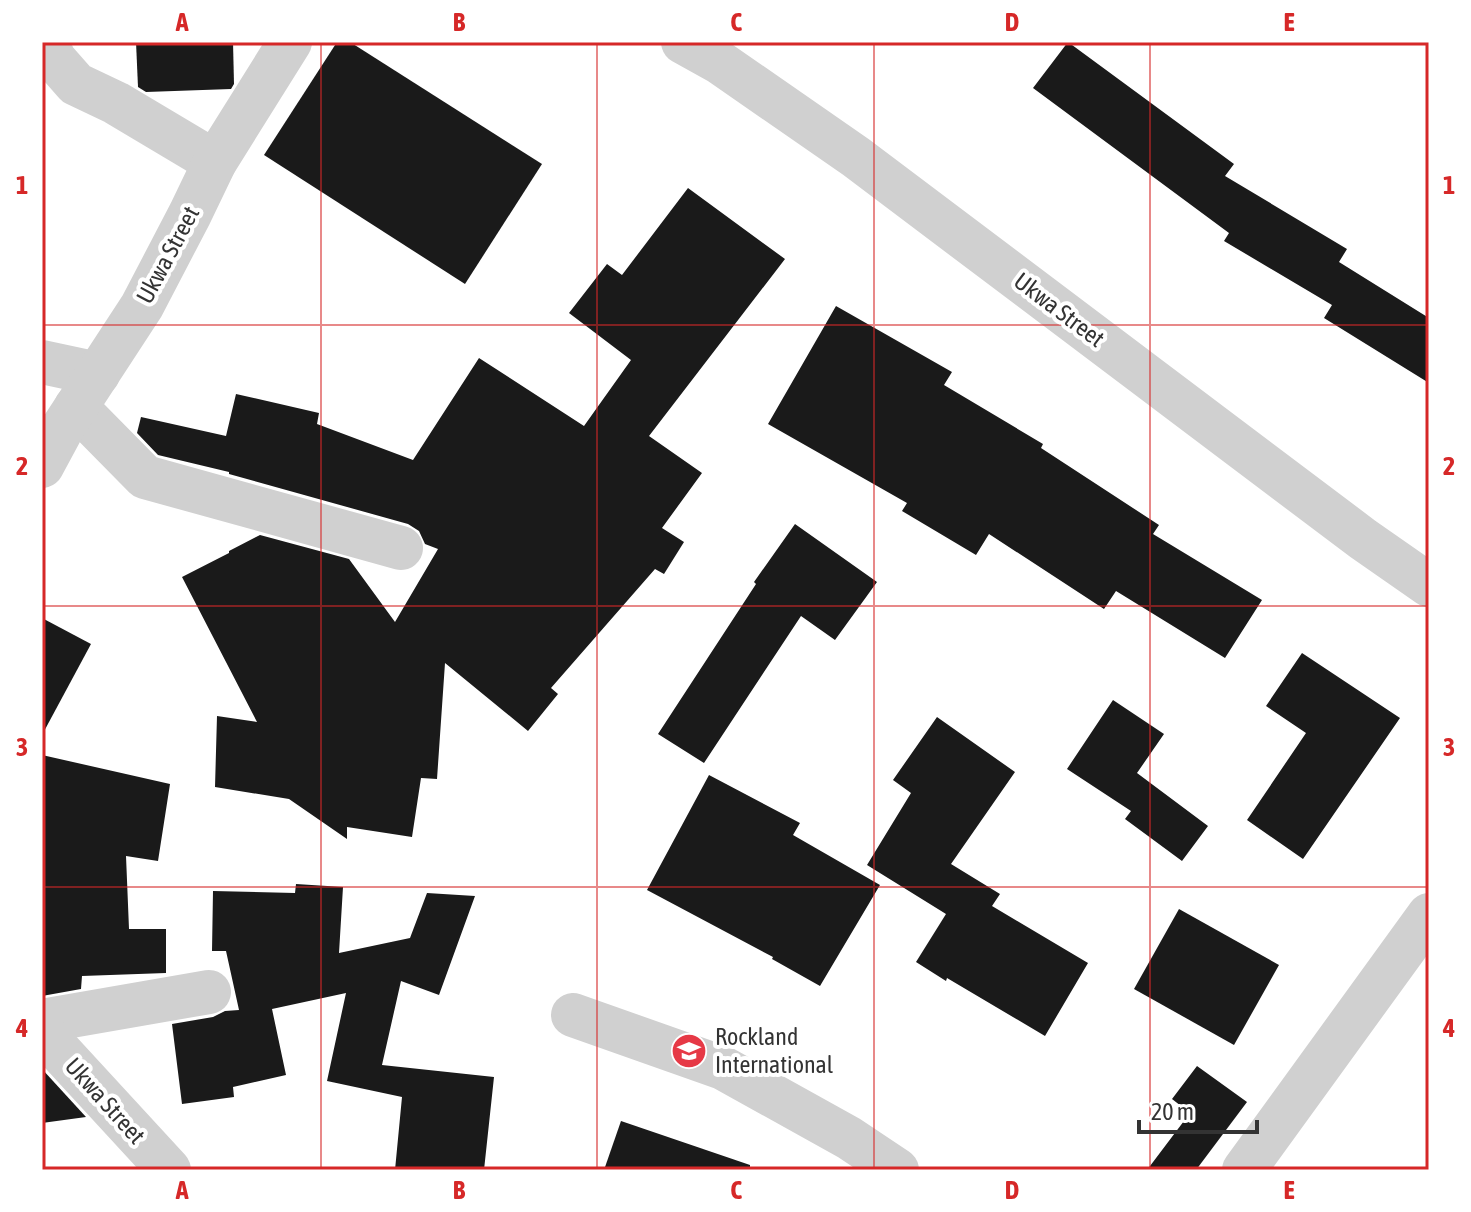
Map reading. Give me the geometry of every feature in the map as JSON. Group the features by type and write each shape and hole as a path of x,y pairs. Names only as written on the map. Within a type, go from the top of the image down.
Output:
{"street":[{"path":"47,42 54,59 76,84 116,103 215,162"},
{"name":"Ukwa Street","path":"42,466 142,306 215,162 290,42"},
{"name":"Ukwa Street","path":"683,42 719,62 856,157 1363,539 1429,585"},
{"path":"42,362 87,391 145,477 401,548"},
{"path":"1244,1170 1429,915"},
{"path":"42,1021 209,992"},
{"path":"573,1015 723,1068 849,1138 897,1170"},
{"name":"Ukwa Street","path":"42,1032 169,1170"}],"building":[{"path":"136,42 233,42 234,84 231,89 146,92 138,87"},
{"path":"337,42 350,42 542,164 465,284 264,155"},
{"path":"1068,42 1234,164 1225,176 1347,249 1339,262 1429,318 1429,383 1324,318 1332,305 1224,241 1229,233 1033,88"},
{"path":"688,188 785,259 649,436 702,473 662,528 684,542 664,574 655,569 551,688 558,694 528,731 445,663 437,779 421,778 412,837 347,827 347,839 289,799 215,787 217,716 257,722 182,577 260,535 349,559 395,622 438,549 425,544 419,531 408,524 229,472 158,455 137,433 141,417 226,436 236,394 319,413 317,424 413,460 479,358 584,426 631,360 569,313 607,264 622,275"},
{"path":"836,306 952,372 944,385 1043,444 1041,448 1159,525 1153,534 1262,600 1225,658 1116,591 1104,609 989,534 976,555 902,511 907,503 768,424"},
{"path":"795,524 877,582 835,640 801,616 704,763 658,734 756,584 754,582"},
{"path":"42,618 91,644 42,735"},
{"path":"1302,653 1400,718 1303,859 1247,820 1306,733 1266,706"},
{"path":"1113,700 1164,734 1137,773 1208,826 1182,861 1125,819 1131,811 1067,769"},
{"path":"937,717 1015,772 951,864 1000,894 992,906 1088,963 1045,1036 916,962 946,914 867,865 911,793 893,780"},
{"path":"42,755 170,784 158,861 126,856 129,929 166,929 166,973 82,976 81,989 42,996"},
{"path":"709,775 800,823 793,835 880,885 820,986 773,957 647,890"},
{"path":"296,884 343,887 339,953 410,938 427,893 475,896 439,995 401,981 382,1065 494,1077 484,1170 395,1170 402,1097 327,1081 346,993 272,1009 286,1075 233,1087 234,1097 182,1104 172,1024 239,1010 226,951 212,951 213,891 295,893"},
{"path":"1179,909 1279,965 1234,1045 1134,989"},
{"path":"1197,1066 1247,1102 1196,1170 1147,1170 1190,1113 1172,1099"},
{"path":"42,1069 86,1117 42,1123"},
{"path":"621,1121 750,1165 750,1170 604,1170"}],"place":[{"name":"Rockland International","path":"689,1051"}]}
